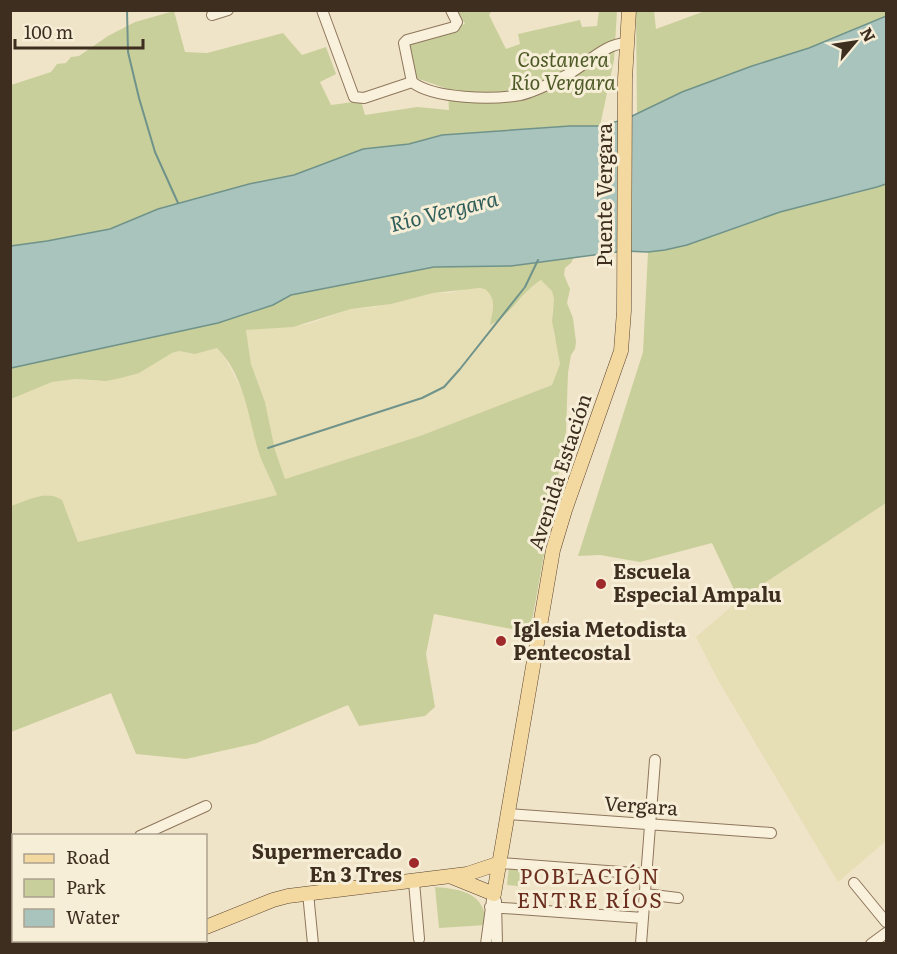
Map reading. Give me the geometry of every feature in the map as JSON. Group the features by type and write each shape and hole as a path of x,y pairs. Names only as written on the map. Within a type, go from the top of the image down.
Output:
{"main road":[{"name":"Puente Vergara","path":"624,311 625,79 629,10"},
{"name":"Avenida Estación","path":"494,903 553,550 617,364 623,336 624,311"},
{"path":"207,927 273,900 308,893 452,877 477,872 500,863"},
{"path":"452,877 494,903"}],"street":[{"path":"212,15 228,10"},
{"path":"322,10 354,97 364,98 412,82"},
{"path":"451,10 457,22 456,25 405,42 403,46 412,82 420,88 451,96 522,95 564,77 610,47 627,42"},
{"path":"641,944 655,760"},
{"path":"144,834 206,806"},
{"name":"Vergara","path":"508,814 771,833"},
{"path":"500,863 647,874"},
{"path":"414,882 419,939"},
{"path":"854,883 886,922"},
{"path":"308,893 314,944"},
{"path":"645,894 678,898"},
{"path":"494,903 643,918"},
{"name":"Avenida Estación","path":"486,944 494,903"},
{"name":"Avenida Estación","path":"494,903 497,944"},
{"path":"871,944 886,933"}],"shaded area":[{"path":"541,280 552,291 554,299 552,313 554,337 558,345 560,364 552,385 420,436 285,479 275,450 265,402 251,364 246,330 308,324 351,309 375,307 433,293 485,288 494,301 491,318 508,313 534,284"},
{"path":"217,348 223,354 245,396 261,458 277,495 78,542 62,500 58,497 47,495 11,506 11,399 52,382 121,378 139,372 172,353 179,351 195,354"},
{"path":"886,503 886,841 838,882 718,680 696,637 739,600"}],"green space":[{"path":"886,10 886,16 809,48 682,92 637,114 636,11 654,11 656,29 705,11"},
{"name":"Costanera Río Vergara","path":"174,11 185,52 207,53 283,33 302,55 326,47 336,74 320,82 331,105 361,101 365,115 417,107 449,110 448,89 413,77 407,45 418,36 465,24 458,11 490,11 489,15 506,49 520,44 518,34 580,20 582,27 597,26 599,11 617,11 614,60 600,126 442,135 409,144 363,149 294,175 249,184 158,209 110,229 11,246 11,85 51,72 57,64 66,63 71,57 79,56 108,36 135,22"},
{"path":"886,184 886,503 739,600 712,543 640,562 600,555 578,556 643,352 648,252 682,246 780,212"},
{"path":"574,257 565,268 564,275 570,289 567,303 573,318 576,342 568,373 566,432 532,621 527,632 434,614 426,654 435,707 425,716 359,726 348,705 257,743 186,759 136,754 111,693 11,732 11,506 43,496 62,500 78,542 277,495 260,456 240,385 227,359 217,348 195,354 179,351 172,353 139,373 121,378 106,381 75,379 52,382 11,399 11,368 218,323 273,305 291,295 434,267 511,266","holes":["541,280 552,291 554,299 552,321 560,364 552,385 420,436 285,479 275,450 265,402 251,364 246,330 293,327 351,309 391,304 433,293 480,288 485,289 492,297 493,310 490,325 498,321"]},
{"path":"509,867 527,869 526,887 507,885"},
{"path":"435,887 470,894 482,905 486,925 439,928"}],"water":[{"name":"Río Vergara","path":"886,16 886,184 780,212 687,245 665,250 624,251 511,266 434,267 291,295 273,305 218,323 11,368 11,246 110,229 158,209 249,184 294,175 363,149 409,144 442,135 600,126 626,119 682,92 809,48"}],"waterway":[{"path":"127,10 128,52 139,98 155,152 178,203"},
{"path":"268,448 422,398 444,387 525,287 538,260"}],"place":[{"name":"Escuela Especial Ampalu","path":"601,584"},
{"name":"Iglesia Metodista Pentecostal","path":"501,641"},
{"name":"Supermercado En 3 Tres","path":"414,863"}],"district":[{"name":"POBLACIÓN ENTRE RÍOS","path":"590,889"}]}
